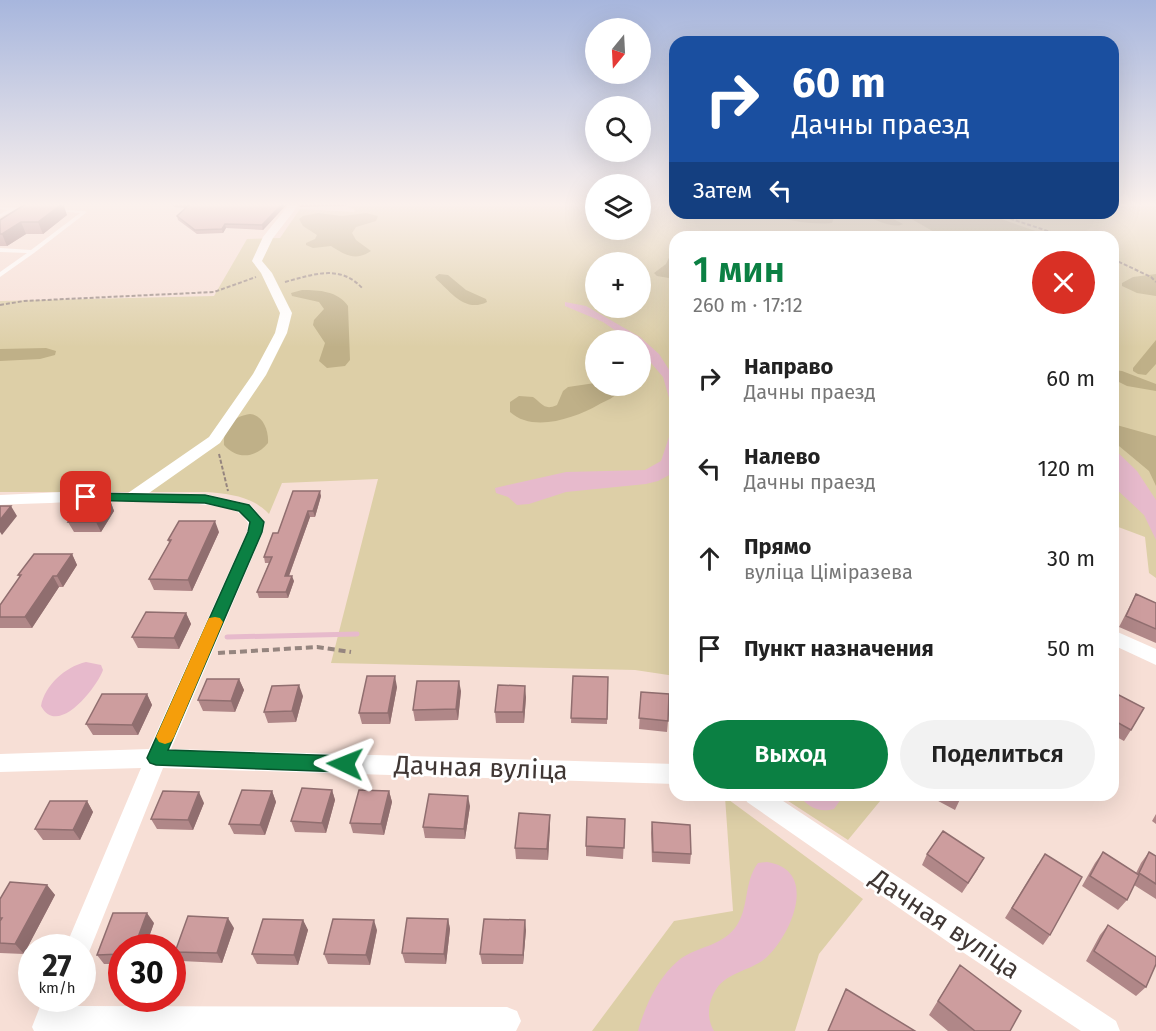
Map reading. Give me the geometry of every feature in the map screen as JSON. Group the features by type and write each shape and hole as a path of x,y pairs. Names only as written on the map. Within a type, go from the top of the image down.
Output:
{"street":[{"path":"131,498 215,440 259,375 281,333 286,313 266,273 257,261 259,251"},
{"path":"0,500 205,499 231,503 244,508 257,522 255,532 156,758 84,934"},
{"path":"1119,640 1156,657"},
{"name":"Дачная вуліца","path":"0,763 156,758 669,774"},
{"name":"Дачная вуліца","path":"764,801 961,936 1106,1031"},
{"path":"50,1017 507,1021"}],"lane":[{"path":"18,251 32,252"},
{"path":"0,274 32,252"}],"path":[{"path":"1119,262 1151,277 1156,282"},
{"path":"0,305 24,301 213,292 266,273"},
{"path":"272,286 319,273 346,273 356,279 363,289"},
{"path":"215,440 231,503"},
{"path":"201,653 317,647 351,652"}],"shaded area":[{"path":"240,251 669,251 669,675 635,670 331,663 378,479 282,483 269,514 248,500 232,495 206,492 0,492 0,301 214,296"},
{"path":"340,251 371,251 360,256"},
{"path":"1119,251 1156,251 1156,578 1149,573 1145,537 1119,527"},
{"path":"669,258 669,278 657,276 654,273 666,264"},
{"path":"439,274 448,275 466,290 486,299 487,302 472,305 459,300 437,280 435,277"},
{"path":"1156,274 1156,296 1137,293 1122,286 1122,283 1133,277"},
{"path":"302,290 334,294 348,306 350,360 345,366 327,368 319,361 325,343 313,325 314,320 324,309 319,302 292,296 291,293"},
{"path":"565,302 585,306 585,314 565,306"},
{"path":"594,318 607,318 628,330 615,330"},
{"path":"1156,340 1156,364 1146,375 1133,371 1133,368"},
{"path":"651,347 659,354 669,370 669,398 663,377 651,363"},
{"path":"46,348 56,351 55,355 40,359 0,361 0,349"},
{"path":"1119,371 1156,384 1156,391 1127,386 1119,382"},
{"path":"585,384 585,396 614,396 578,415 554,421 530,422 510,412 510,402 519,396 533,397 544,406 553,407 557,405 563,391 568,387"},
{"path":"250,414 262,420 268,443 258,452 240,455 224,445 225,433 234,420"},
{"path":"1119,426 1156,436 1156,486 1149,471 1119,446"},
{"path":"669,437 669,475 658,481 566,492 529,504 517,505 508,497 496,493 495,488 566,472 645,470 661,461"},
{"path":"1119,454 1137,471 1156,500 1156,540 1144,515 1119,492"},
{"path":"86,662 101,665 103,670 93,687 67,713 57,716 48,714 41,706 51,684 71,668"},
{"path":"725,801 730,801 863,899 819,954 795,1031 592,1031 674,921 733,911"},
{"path":"788,801 880,801 848,840"},
{"path":"804,801 840,801 834,809 824,810"},
{"path":"767,862 783,867 792,877 796,889 796,903 792,919 785,933 767,957 727,978 717,988 709,1009 711,1026 714,1031 638,1031 653,993 671,967 686,955 722,939 735,928 743,912 753,871 758,863"}],"building":[{"path":"293,491 320,491 313,511 308,511 285,576 292,576 286,592 257,592 272,557 264,557 273,533 278,533"},
{"path":"83,500 110,500 96,522 68,522"},
{"path":"0,506 11,506 0,520"},
{"path":"179,521 215,521 188,580 149,579 171,540 168,540"},
{"path":"34,554 72,554 57,576 53,576 25,617 0,617 0,605"},
{"path":"1136,594 1156,603 1156,629 1126,616"},
{"path":"146,612 186,613 174,638 132,637"},
{"path":"367,676 395,676 388,713 359,713"},
{"path":"573,676 608,677 607,719 571,718"},
{"path":"207,679 239,679 231,701 198,700"},
{"path":"417,681 459,681 456,709 413,710"},
{"path":"299,685 292,711 264,712 272,686"},
{"path":"498,685 525,686 523,712 495,712"},
{"path":"641,692 669,694 668,721 639,718"},
{"path":"102,694 147,694 132,725 86,724"},
{"path":"1119,695 1144,708 1131,730 1119,723"},
{"path":"302,788 332,790 322,823 291,821"},
{"path":"242,790 272,791 260,825 229,824"},
{"path":"359,790 389,791 381,824 350,823"},
{"path":"163,791 199,792 188,820 151,819"},
{"path":"429,794 468,796 464,829 423,827"},
{"path":"50,801 87,801 73,830 35,829"},
{"path":"519,813 550,815 547,849 515,848"},
{"path":"587,817 625,819 624,848 586,846"},
{"path":"652,822 690,825 691,854 653,852"},
{"path":"943,831 984,858 968,883 927,854"},
{"path":"1103,852 1139,875 1127,900 1090,876"},
{"path":"1149,852 1156,856 1156,884 1139,873"},
{"path":"1045,854 1082,877 1050,935 1012,908"},
{"path":"10,882 47,885 20,934 18,934 15,944 0,943 2,918 0,918 0,899"},
{"path":"113,913 147,913 139,934 108,934 108,955 97,955"},
{"path":"188,916 228,918 217,953 186,952 186,934 182,934"},
{"path":"407,918 448,919 444,954 402,953"},
{"path":"263,919 303,920 294,955 252,954"},
{"path":"333,919 374,920 366,955 324,954"},
{"path":"484,919 525,920 523,955 480,954"},
{"path":"1108,925 1156,957 1156,964 1146,987 1094,951"},
{"path":"960,965 1021,1011 1010,1031 975,1031 938,1001"},
{"path":"846,989 915,1031 828,1031"}],"waterway":[{"path":"227,637 357,634"}],"slow traffic":[{"path":"165,737 215,622"}],"route":[{"path":"86,497 205,499 231,503 244,508 257,522 255,532 156,758 345,764"}]}
